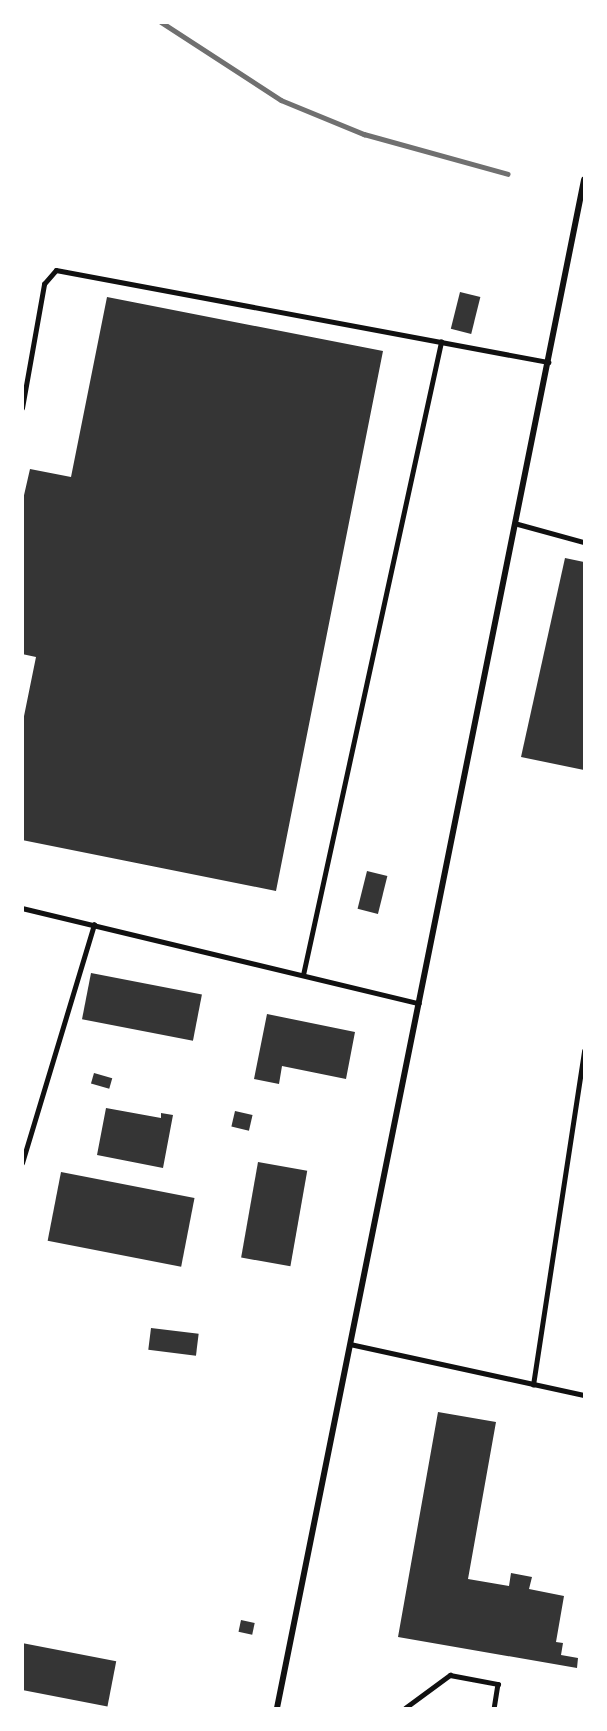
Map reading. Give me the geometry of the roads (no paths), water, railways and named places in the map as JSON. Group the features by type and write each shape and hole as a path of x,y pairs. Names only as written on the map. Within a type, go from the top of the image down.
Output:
{"street":[{"path":"276,1708 518,524 585,180"}],"lane":[{"path":"22,408 44,284 56,270 548,362"},
{"path":"303,975 441,342"},
{"path":"518,524 585,542"},
{"path":"22,908 419,1003"},
{"path":"22,1163 94,925"},
{"path":"533,1384 585,1051"},
{"path":"350,1344 585,1395"},
{"path":"405,1708 450,1675 498,1684 494,1708"}],"railway":[{"path":"161,22 281,100 364,134 508,174"}]}
